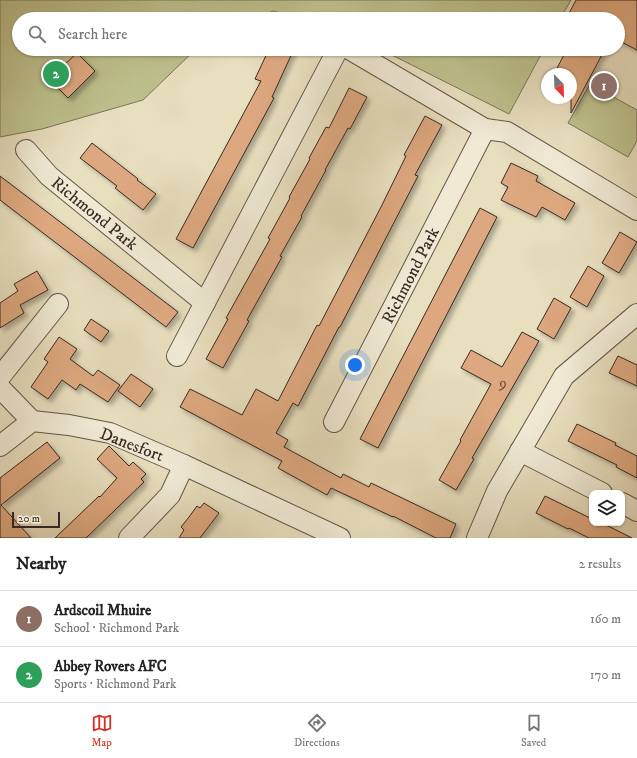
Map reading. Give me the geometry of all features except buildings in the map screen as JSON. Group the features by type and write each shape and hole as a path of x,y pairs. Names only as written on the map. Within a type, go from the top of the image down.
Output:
{"street":[{"path":"177,356 334,56"},
{"path":"361,56 485,129 507,132 637,210"},
{"name":"Richmond Park","path":"334,422 485,129"},
{"name":"Richmond Park","path":"26,150 49,176 205,303"},
{"path":"0,377 58,304"},
{"path":"477,538 496,491 564,376 635,320"},
{"path":"0,388 32,421 0,446"},
{"name":"Danesfort","path":"32,421 68,425 110,433 184,465 317,533 340,538"},
{"path":"520,451 596,490"},
{"name":"Danesfort","path":"129,538 170,495 184,465"},
{"path":"625,505 637,511"}],"green space":[{"path":"0,0 571,0 564,12 12,12 12,56 189,56 143,100 42,129 0,137"},
{"path":"394,56 540,56 509,114"},
{"path":"590,84 637,110 637,141 628,157 568,123"}],"place":[{"name":"Abbey Rovers AFC","path":"56,74"},
{"name":"Ardscoil Mhuire","path":"604,86"}]}
